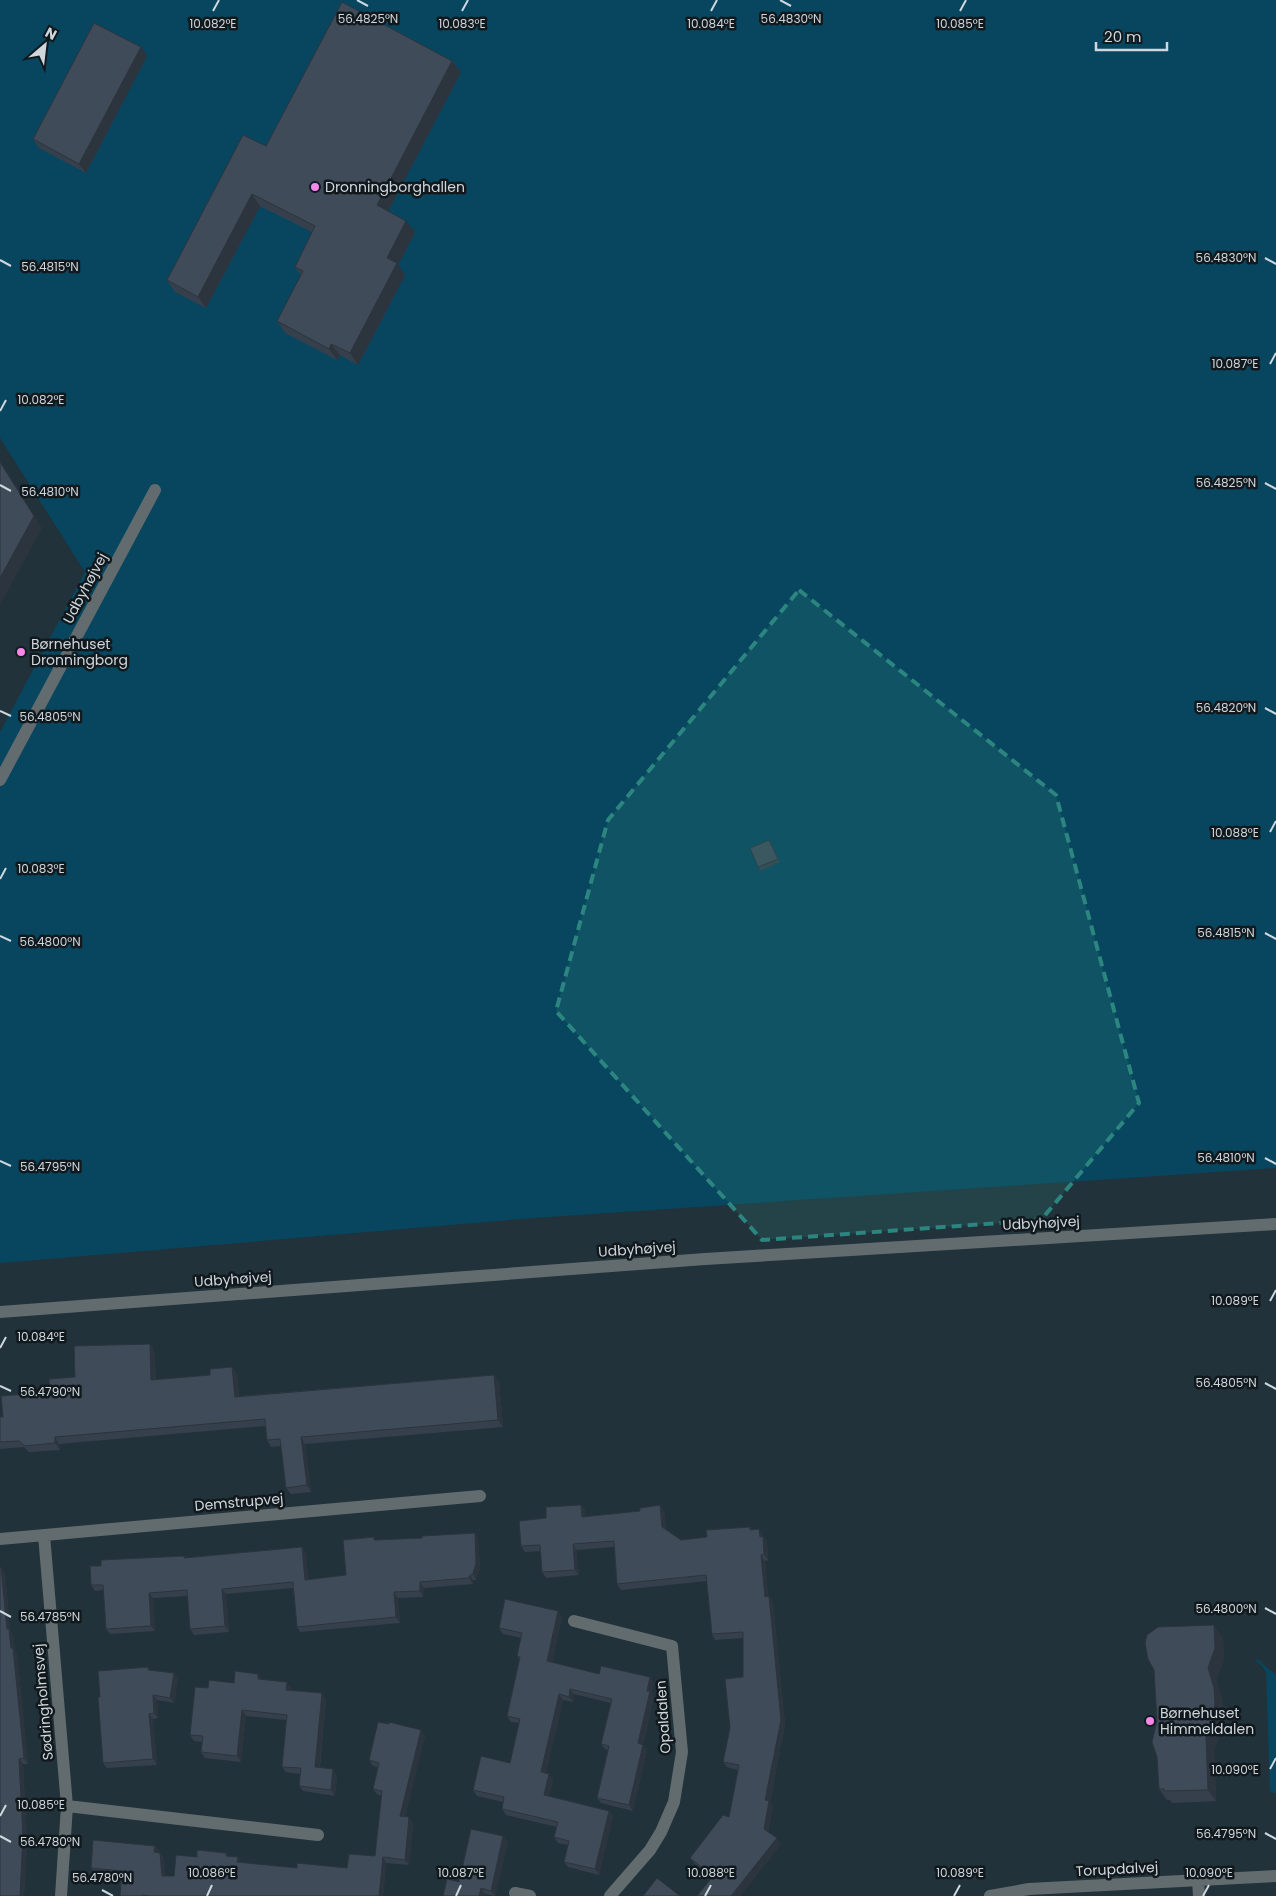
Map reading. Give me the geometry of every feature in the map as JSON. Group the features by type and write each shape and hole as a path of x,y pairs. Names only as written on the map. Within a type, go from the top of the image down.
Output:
{"street":[{"name":"Udbyhøjvej","path":"0,780 155,490"},
{"name":"Udbyhøjvej","path":"0,1312 705,1259 1276,1224"},
{"name":"Demstrupvej","path":"0,1539 480,1496"},
{"name":"Sødringholmsvej","path":"44,1535 68,1806 61,1896"},
{"name":"Opaldalen","path":"574,1621 672,1646 682,1752 674,1802 661,1832 650,1850 610,1896"},
{"path":"68,1806 318,1835"},
{"name":"Torupdalvej","path":"990,1896 1028,1889 1276,1876"},
{"path":"1198,1880 1199,1896"},
{"path":"515,1892 530,1896"}],"highlighted area":[{"path":"799,590 1056,795 1139,1103 1041,1220 762,1240 556,1011 608,820"}],"shaded area":[{"path":"0,0 1276,0 1276,1168 533,1218 0,1263 0,732 85,572 0,438"},
{"path":"1257,1659 1276,1675 1276,1794 1270,1791 1266,1672 1256,1661"}],"building":[{"name":"Dronningborghallen","path":"342,2 452,61 377,205 406,221 387,258 397,263 350,353 331,344 329,349 277,321 303,271 295,267 315,226 252,194 198,297 167,280 243,135 266,146"},
{"path":"94,23 141,47 79,164 33,139"},
{"path":"0,462 34,516 0,578"},
{"path":"769,840 778,859 758,867 750,848"},
{"path":"150,1344 151,1380 210,1375 210,1369 232,1367 235,1397 494,1375 498,1420 301,1437 307,1485 286,1488 280,1439 267,1440 265,1419 55,1437 55,1443 25,1446 19,1441 0,1442 0,1417 3,1417 1,1396 50,1392 49,1379 75,1377 74,1346"},
{"path":"581,1505 582,1517 640,1511 640,1508 660,1505 662,1527 681,1540 707,1537 706,1530 750,1527 750,1530 759,1529 760,1537 763,1536 764,1554 761,1555 765,1597 769,1596 781,1720 765,1800 769,1801 764,1829 777,1838 731,1896 697,1896 713,1876 690,1858 723,1815 729,1817 739,1765 723,1762 730,1728 725,1679 743,1677 743,1632 712,1634 706,1575 617,1584 614,1541 573,1544 575,1570 542,1572 540,1545 521,1546 519,1521 546,1518 546,1507"},
{"path":"475,1533 476,1563 473,1574 469,1578 420,1582 420,1591 394,1592 396,1617 297,1627 293,1582 222,1589 225,1626 190,1629 187,1590 149,1593 151,1626 106,1629 103,1585 91,1585 90,1566 101,1566 101,1560 184,1556 184,1558 302,1547 305,1580 346,1575 343,1540 374,1537 374,1540 422,1538 422,1536"},
{"path":"0,1567 7,1629 9,1629 11,1648 13,1648 24,1758 19,1759 23,1836 20,1896 0,1896"},
{"path":"505,1599 558,1611 547,1661 599,1674 601,1666 650,1677 647,1691 650,1691 638,1743 643,1745 629,1805 597,1798 609,1746 601,1744 612,1699 570,1689 569,1697 559,1694 541,1772 549,1774 544,1795 609,1811 595,1869 564,1862 569,1841 554,1837 558,1822 502,1809 504,1797 473,1790 481,1756 510,1763 520,1719 507,1716 520,1657 517,1656 522,1633 499,1628"},
{"path":"1214,1625 1215,1648 1208,1668 1214,1688 1215,1703 1213,1719 1206,1738 1208,1790 1164,1791 1164,1789 1159,1789 1157,1757 1152,1742 1157,1721 1154,1670 1148,1659 1145,1643 1147,1635 1158,1627"},
{"path":"148,1667 148,1670 174,1673 170,1698 153,1695 154,1713 149,1714 153,1759 103,1763 98,1671"},
{"path":"235,1671 258,1674 258,1679 287,1682 286,1690 322,1693 315,1767 333,1769 331,1790 299,1786 301,1768 282,1767 287,1715 242,1710 237,1756 201,1752 203,1736 190,1735 195,1687 208,1688 209,1680 234,1683"},
{"path":"378,1722 389,1724 389,1722 421,1730 400,1816 409,1817 405,1860 383,1857 379,1896 120,1896 122,1871 91,1868 93,1840 155,1846 154,1852 160,1853 162,1876 174,1876 176,1855 197,1857 197,1850 226,1853 226,1856 238,1857 237,1862 297,1868 297,1863 347,1868 349,1854 375,1856 382,1791 373,1789 379,1763 369,1760"},
{"path":"471,1829 503,1836 491,1891 481,1888 479,1896 443,1896 447,1879 459,1882"},
{"path":"657,1878 680,1896 643,1896"}],"place":[{"name":"Dronningborghallen","path":"315,187"},
{"name":"Børnehuset Dronningborg","path":"21,652"},
{"name":"Børnehuset Himmeldalen","path":"1150,1721"}]}
